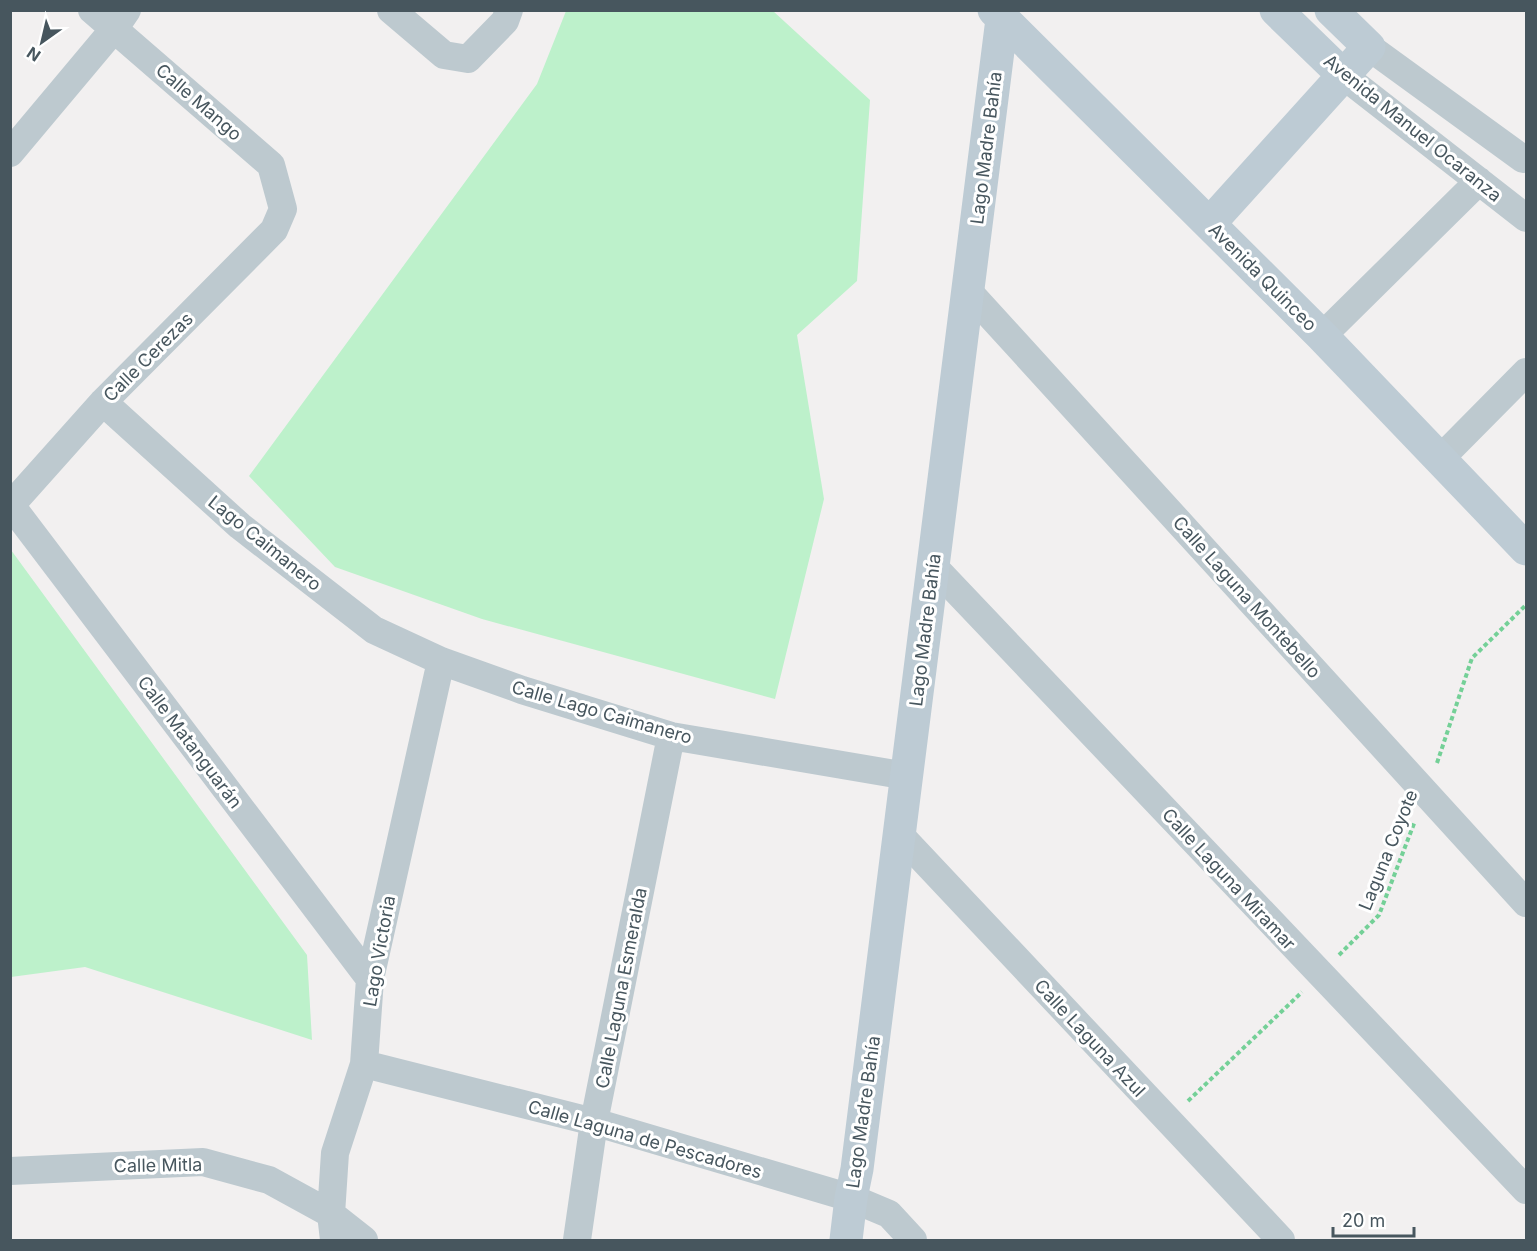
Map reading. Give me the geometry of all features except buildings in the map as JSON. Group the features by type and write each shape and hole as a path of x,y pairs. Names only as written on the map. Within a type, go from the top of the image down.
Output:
{"street":[{"name":"Calle Mango","path":"92,10 121,20 271,165 283,209"},
{"path":"392,10 444,55 468,59 505,21 509,10"},
{"name":"Avenida Manuel Ocaranza","path":"1276,10 1344,76 1527,218"},
{"name":"Avenida Manuel Ocaranza","path":"1331,10 1369,47 1523,159"},
{"name":"Avenida Quinceo","path":"998,15 1322,336 1527,549"},
{"name":"Lago Madre Bahía","path":"846,1240 900,835 968,291 998,15"},
{"path":"10,153 121,20"},
{"path":"1210,223 1369,47"},
{"path":"1322,336 1479,181"},
{"name":"Calle Cerezas","path":"11,504 103,402 274,230 283,209"},
{"name":"Calle Laguna Montebello","path":"968,291 1527,903"},
{"path":"1439,460 1527,372"},
{"name":"Lago Caimanero","path":"103,402 240,526 374,630 441,661"},
{"name":"Calle Matanguarán","path":"11,504 370,979"},
{"name":"Calle Laguna Miramar","path":"933,566 1527,1190"},
{"name":"Calle Lago Caimanero","path":"441,661 522,690 671,736 907,776"},
{"name":"Lago Victoria","path":"332,1227 335,1152 364,1064 370,979 441,661"},
{"name":"Calle Laguna Esmeralda","path":"577,1240 594,1122 671,736"},
{"name":"Calle Laguna Azul","path":"900,835 1281,1240"},
{"name":"Calle Laguna de Pescadores","path":"364,1064 594,1122 851,1198 889,1214 913,1240"},
{"name":"Calle Mitla","path":"10,1171 203,1162 269,1180 332,1227 364,1240"}],"path":[{"name":"Laguna Coyote","path":"1168,1121 1379,915 1426,794 1472,657 1527,605"}],"green space":[{"path":"566,11 773,11 870,100 857,281 797,335 824,499 775,699 482,619 335,567 249,476 537,84"},
{"path":"11,550 307,955 312,1040 85,967 11,977"}]}
